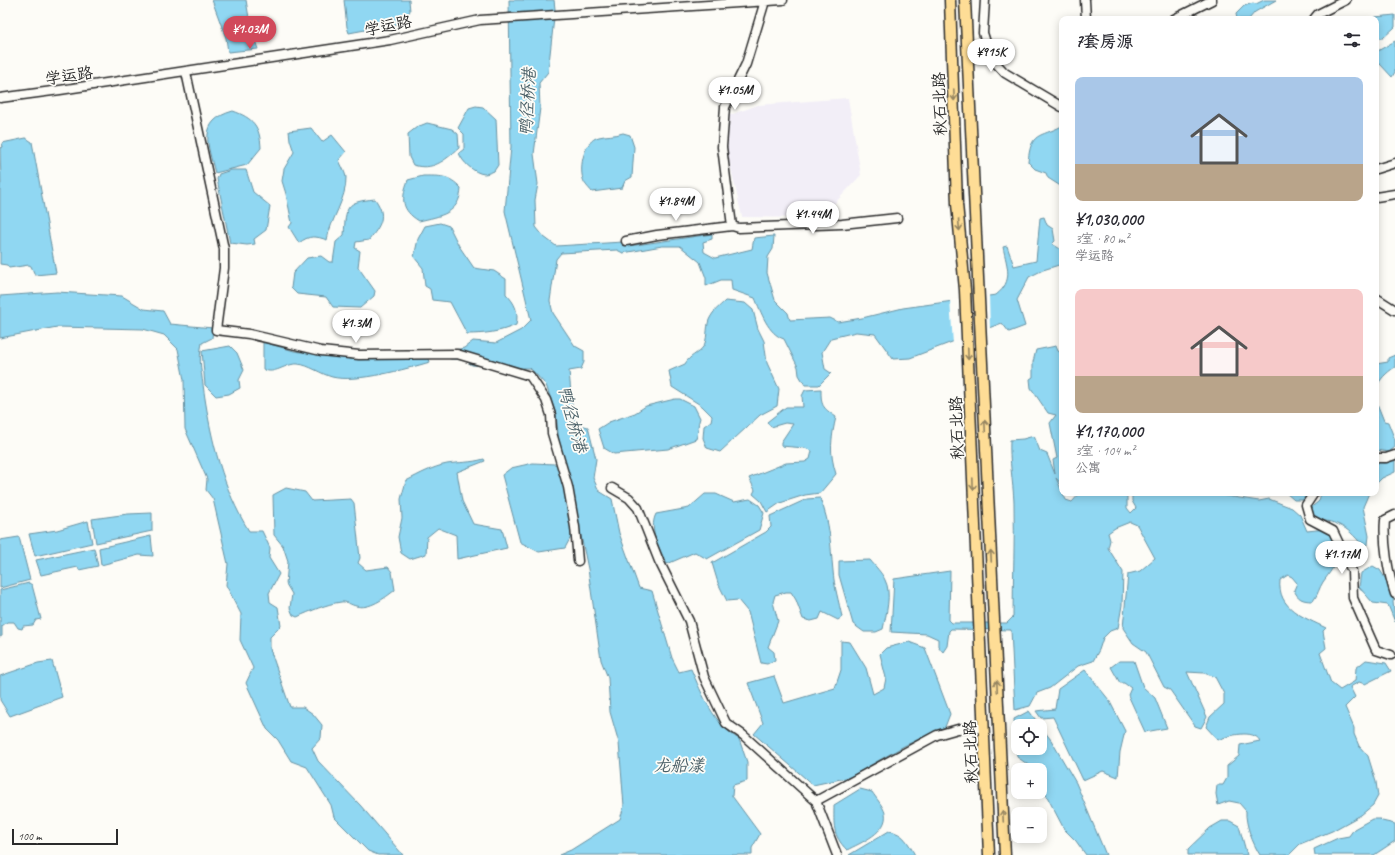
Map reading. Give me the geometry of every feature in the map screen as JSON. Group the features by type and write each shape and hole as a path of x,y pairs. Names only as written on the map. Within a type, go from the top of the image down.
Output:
{"main road":[{"name":"秋石北路","path":"950,0 957,204 965,290 989,855"},
{"name":"秋石北路","path":"965,0 1005,855"}],"street":[{"name":"学运路","path":"0,98 186,72 390,40 480,20 783,0"},
{"path":"986,0 983,33 990,58 1005,73 1059,105"},
{"path":"1085,0 1086,16"},
{"path":"1180,16 1212,0"},
{"path":"1316,16 1346,0"},
{"path":"732,226 722,147 725,108 746,64 765,1"},
{"path":"186,72 224,249 224,268 216,330 249,334 321,351 351,354 457,354 530,376 546,400 551,415 552,433 571,500 576,527 578,561"},
{"path":"1379,168 1395,163"},
{"path":"1379,197 1395,194"},
{"path":"626,241 658,235 732,226 739,228 842,224 897,218"},
{"path":"1379,300 1395,310"},
{"path":"1379,458 1386,458 1395,455"},
{"path":"612,488 629,498 638,508 659,561 689,620 704,677 726,722 743,735 816,801 837,855"},
{"path":"1312,496 1306,505 1310,519 1333,531 1352,571 1353,598 1376,650 1391,655"},
{"path":"1395,515 1385,520 1384,532 1389,577 1395,594"},
{"path":"816,801 937,735 958,729 984,728"}],"shaded area":[{"path":"848,98 861,175 821,218 742,217 727,151 730,115 758,105"}],"water":[{"path":"212,0 246,0 251,30 258,49 228,52 226,38"},
{"path":"344,0 409,0 410,11 403,21 397,24 349,33"},
{"path":"509,0 554,0 555,9 548,72 539,83 540,108 534,154 538,184 535,200 536,227 544,237 556,246 623,242 629,246 712,234 712,239 703,242 704,252 715,258 752,249 754,238 774,236 773,249 768,257 767,273 775,300 788,313 790,320 830,318 838,322 903,308 996,295 1002,290 1008,273 1003,247 1007,246 1014,266 1036,261 1040,218 1044,217 1047,225 1053,229 1055,241 1052,244 1059,248 1059,265 1043,270 1029,277 1017,300 1025,326 1009,332 1002,323 910,358 893,359 875,334 856,332 831,338 822,352 825,369 831,373 819,385 805,385 799,375 798,367 784,339 769,328 755,298 732,290 731,280 721,280 706,286 706,278 700,262 680,246 662,246 623,253 617,250 561,253 556,259 550,301 553,313 575,346 584,351 584,362 581,369 569,371 573,416 577,424 588,427 596,459 593,478 599,491 612,499 619,533 639,588 652,591 672,658 679,672 691,669 704,698 722,726 739,739 747,762 747,781 733,785 732,796 760,834 752,848 752,855 559,855 571,850 620,819 624,806 619,743 610,712 608,678 601,660 588,569 572,493 559,443 556,414 546,385 530,368 505,368 472,365 464,360 450,359 450,351 464,348 473,341 496,343 521,330 531,320 505,211 511,147"},
{"path":"1264,0 1276,0 1255,12 1252,16 1236,16 1236,14 1244,6 1253,3 1256,4"},
{"path":"1395,15 1395,27 1383,38 1379,38 1379,17"},
{"path":"1395,41 1395,72 1392,77 1379,64 1379,50"},
{"path":"476,106 483,107 496,119 498,165 494,171 485,174 476,172 463,160 459,153 464,149 464,134 458,128 469,108"},
{"path":"233,111 246,117 254,124 259,134 261,148 247,165 215,173 208,144 210,128 214,121 222,115"},
{"path":"427,123 452,129 458,134 459,148 438,164 420,167 413,165 409,157 408,134 417,127"},
{"path":"311,128 322,142 332,135 346,152 339,160 346,177 346,185 327,240 309,237 299,243 289,227 292,223 282,181 284,169 294,152 289,131"},
{"path":"1059,128 1059,185 1048,178 1046,173 1035,169 1028,162 1029,152 1034,140 1042,134"},
{"path":"623,133 630,135 634,147 632,177 625,181 622,188 592,192 584,183 582,174 582,161 586,148 594,139"},
{"path":"26,138 32,142 56,273 35,275 31,266 29,265 9,268 7,265 0,264 0,148 3,147 2,143"},
{"path":"231,170 246,170 253,192 270,206 266,230 254,239 255,244 247,245 230,243 217,179 219,174"},
{"path":"423,176 448,178 461,188 460,197 453,209 441,215 419,221 409,213 406,208 404,204 404,193 408,180"},
{"path":"375,199 379,205 382,215 377,230 369,240 356,242 355,248 360,251 358,267 375,291 374,296 360,308 333,307 326,297 297,294 291,288 293,273 307,258 321,256 329,262 333,262 336,242 344,235 345,218 349,207 358,202"},
{"path":"440,223 449,226 459,246 474,268 494,271 506,279 506,294 514,304 517,312 516,325 492,332 467,334 450,302 432,300 430,289 425,286 423,268 414,257 418,239 425,226"},
{"path":"57,292 122,296 144,309 163,311 170,324 213,328 212,338 202,343 200,355 201,374 210,428 219,464 240,515 249,531 262,531 270,548 269,558 279,574 269,593 270,602 278,607 281,626 270,637 270,649 290,707 303,707 313,714 322,725 321,738 312,748 318,761 360,805 403,855 378,855 368,851 334,817 331,805 307,767 291,761 278,740 267,729 246,683 253,668 240,640 241,614 226,585 228,564 213,499 206,490 207,479 185,429 184,380 178,349 164,335 143,329 57,327 0,338 0,296"},
{"path":"725,301 745,303 753,310 758,329 764,341 767,363 779,389 777,406 760,415 720,452 707,448 703,438 704,426 711,421 712,416 702,406 672,387 669,371 685,364 703,347 706,341 709,320 714,312"},
{"path":"263,342 294,351 335,357 429,359 430,362 367,377 354,378 332,377 298,364 267,371 263,369"},
{"path":"230,346 237,353 244,370 239,380 240,388 229,394 216,396 205,385 202,351"},
{"path":"1056,346 1059,352 1059,482 1056,478 1059,485 1059,496 1064,496 1066,500 1072,502 1077,496 1127,496 1127,508 1131,513 1136,508 1132,501 1132,496 1226,496 1259,501 1269,499 1292,508 1300,515 1307,531 1326,529 1337,551 1336,562 1313,601 1306,601 1297,596 1294,590 1297,583 1288,575 1280,580 1280,590 1287,605 1294,611 1326,628 1323,631 1326,648 1320,653 1331,683 1340,690 1355,681 1356,668 1366,660 1386,663 1391,671 1365,684 1359,682 1350,687 1355,697 1345,707 1354,728 1354,734 1359,746 1368,756 1376,782 1378,796 1373,805 1361,815 1332,831 1300,844 1289,855 1260,855 1250,834 1246,811 1239,803 1229,801 1218,805 1216,794 1217,785 1223,785 1227,778 1227,766 1239,756 1240,745 1260,741 1257,737 1247,734 1228,736 1218,740 1206,727 1210,717 1224,704 1224,694 1215,677 1204,673 1187,672 1207,717 1201,728 1195,726 1170,690 1164,687 1146,652 1133,643 1123,628 1128,574 1140,571 1155,558 1137,525 1130,522 1115,528 1108,533 1110,540 1108,548 1123,572 1122,605 1118,628 1110,631 1103,638 1093,661 1078,666 1050,688 1037,693 1030,706 1015,710 1011,630 951,629 949,631 947,646 943,652 938,646 938,639 927,634 891,632 894,579 950,571 949,620 952,623 1007,623 1013,617 1014,494 1010,440 1034,436 1040,451 1047,454 1055,474 1053,460 1057,458 1050,423 1056,415 1048,413 1031,388 1030,379 1033,377 1033,362 1036,350"},
{"path":"1395,355 1395,367 1379,382 1379,364 1388,362 1388,358"},
{"path":"821,389 823,406 836,417 833,432 832,459 836,474 820,493 805,495 780,503 767,512 761,501 753,494 755,490 749,478 786,463 805,462 810,459 812,451 805,448 781,446 781,442 793,424 785,423 771,427 767,422 786,407 803,407 802,396 805,390"},
{"path":"680,399 694,406 700,418 696,439 668,449 614,454 604,448 598,429 609,422 635,413 646,406"},
{"path":"1379,408 1384,421 1388,422 1395,440 1395,447 1389,452 1379,450"},
{"path":"484,459 485,461 457,472 462,501 473,524 502,529 507,548 457,559 456,535 438,528 427,537 426,554 410,559 401,553 398,537 402,518 401,499 406,481 442,465"},
{"path":"1395,459 1395,472 1379,481 1379,462 1385,463"},
{"path":"533,463 555,464 559,466 566,488 573,533 565,548 539,552 520,542 502,475 511,468"},
{"path":"286,488 305,492 312,501 351,499 354,503 360,558 358,563 366,570 388,567 392,572 395,590 382,600 371,605 361,607 341,602 324,606 297,617 293,615 290,608 292,594 286,584 288,561 283,546 274,535 273,495"},
{"path":"705,494 716,494 734,502 750,499 759,505 764,513 759,530 707,559 695,552 667,564 658,546 654,533 653,527 656,514 689,508"},
{"path":"1289,496 1311,496 1303,500 1294,500"},
{"path":"1320,496 1368,496 1363,507 1369,536 1368,544 1362,545 1351,533 1340,525 1327,521 1310,519 1307,511 1319,501"},
{"path":"820,498 828,526 834,582 842,617 838,620 822,612 819,619 811,621 803,619 796,600 791,592 775,595 773,602 778,621 768,647 774,652 775,660 767,664 761,663 748,612 738,600 727,601 718,583 712,563 766,532 771,527 770,516 807,499"},
{"path":"152,513 152,531 96,543 92,519 128,514"},
{"path":"88,521 92,543 35,556 29,534 57,530"},
{"path":"151,536 153,556 139,555 101,565 99,548"},
{"path":"19,537 30,580 0,588 0,540"},
{"path":"94,548 98,566 79,570 78,567 41,575 36,560"},
{"path":"870,560 885,580 888,591 888,604 883,629 876,632 864,632 853,624 839,575 839,561"},
{"path":"1373,566 1380,570 1395,594 1393,602 1395,622 1388,605 1373,603 1359,587 1361,573"},
{"path":"29,583 32,585 41,619 36,620 33,625 23,626 22,629 18,628 14,622 7,622 2,626 2,636 0,637 0,590"},
{"path":"841,641 850,642 866,668 873,694 884,688 886,678 880,654 886,648 909,642 925,648 950,714 945,727 904,746 850,777 813,785 754,734 763,723 748,683 774,676 784,703 835,688 841,670"},
{"path":"52,661 62,697 10,716 0,700 0,676 38,663"},
{"path":"1119,661 1134,661 1143,687 1155,698 1167,728 1145,732 1128,695 1131,688 1124,683 1120,683 1111,667"},
{"path":"1085,670 1109,700 1125,731 1120,752 1118,777 1103,771 1083,780 1053,717 1041,718 1036,711 1055,709 1058,689"},
{"path":"1029,711 1035,719 1014,719"},
{"path":"1047,735 1076,783 1106,855 1086,855 1076,841 1064,829 1047,796 1047,763 1026,763 1017,757 1017,755 1047,755"},
{"path":"860,789 872,792 884,810 885,820 883,826 872,836 847,850 842,845 836,834 834,824 834,805"},
{"path":"1372,819 1380,819 1382,821 1395,824 1395,841 1374,855 1315,855 1314,849 1338,838 1349,836 1354,829"},
{"path":"1222,821 1230,821 1239,826 1247,855 1188,855 1188,849 1210,828"},
{"path":"889,831 902,836 915,855 849,855"}],"pier":[{"path":"989,294 990,330 953,344 950,300"}],"water label":[{"name":"鸭径桥港","path":"527,102"},
{"name":"鸭径桥港","path":"573,419"},
{"name":"龙船漾","path":"679,765"}]}
